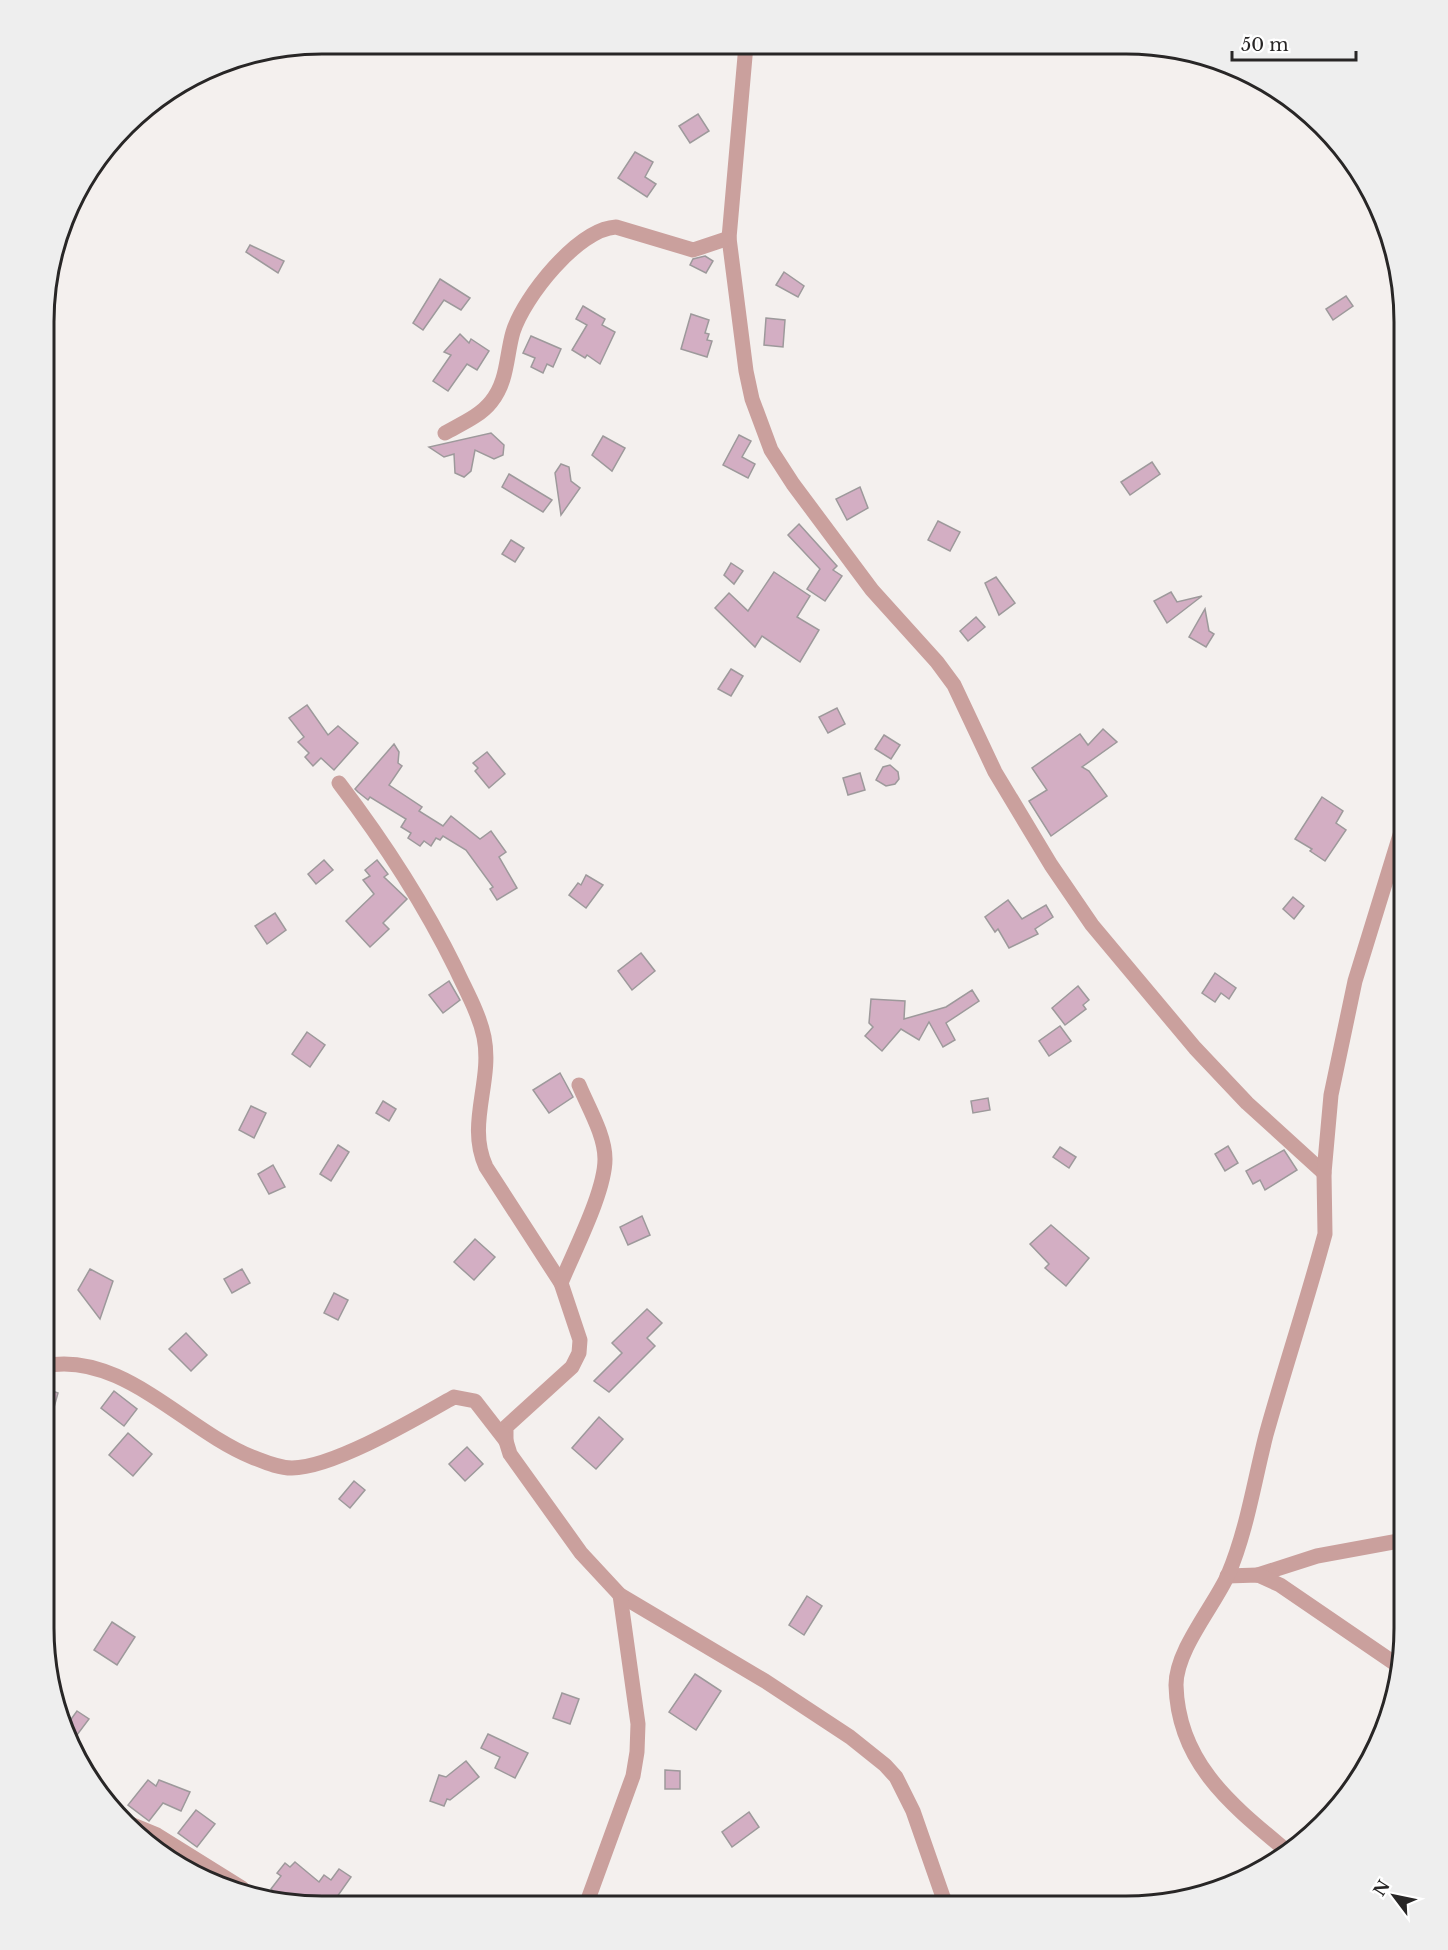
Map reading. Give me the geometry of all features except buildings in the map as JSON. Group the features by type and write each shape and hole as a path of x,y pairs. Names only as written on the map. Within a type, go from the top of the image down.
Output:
{"street":[{"path":"745,54 729,238 752,399 771,450 872,590 937,662 954,685 995,771 1051,866 1092,925 1202,1056 1268,1124 1324,1173"},
{"path":"445,433 483,410 491,401 504,379 513,331 527,303 564,257 588,237 603,228 616,227 693,250 729,238"},
{"path":"339,783 408,879 438,933 474,1007 484,1035 486,1062 477,1132 478,1150 486,1167 561,1283 579,1340 579,1353 563,1375 509,1424 505,1431 510,1454 576,1546 603,1580 620,1595 765,1681 850,1737 885,1765 896,1777 913,1811 944,1896"},
{"path":"1281,1846 1229,1803 1200,1765 1185,1733 1176,1684 1178,1670 1227,1576 1240,1542 1267,1434 1325,1234 1324,1173 1331,1095 1355,981 1394,854"},
{"path":"561,1283 602,1179 605,1158 599,1135 579,1084"},
{"path":"54,1364 63,1362 116,1374 227,1445 279,1467 308,1466 344,1453 406,1424 454,1397 464,1396 475,1401 506,1441"},
{"path":"1227,1576 1257,1575 1317,1556 1394,1542"},
{"path":"1257,1575 1280,1585 1392,1662"},
{"path":"589,1896 633,1776 637,1752 634,1693 620,1595"},
{"path":"147,1831 228,1879"}]}
